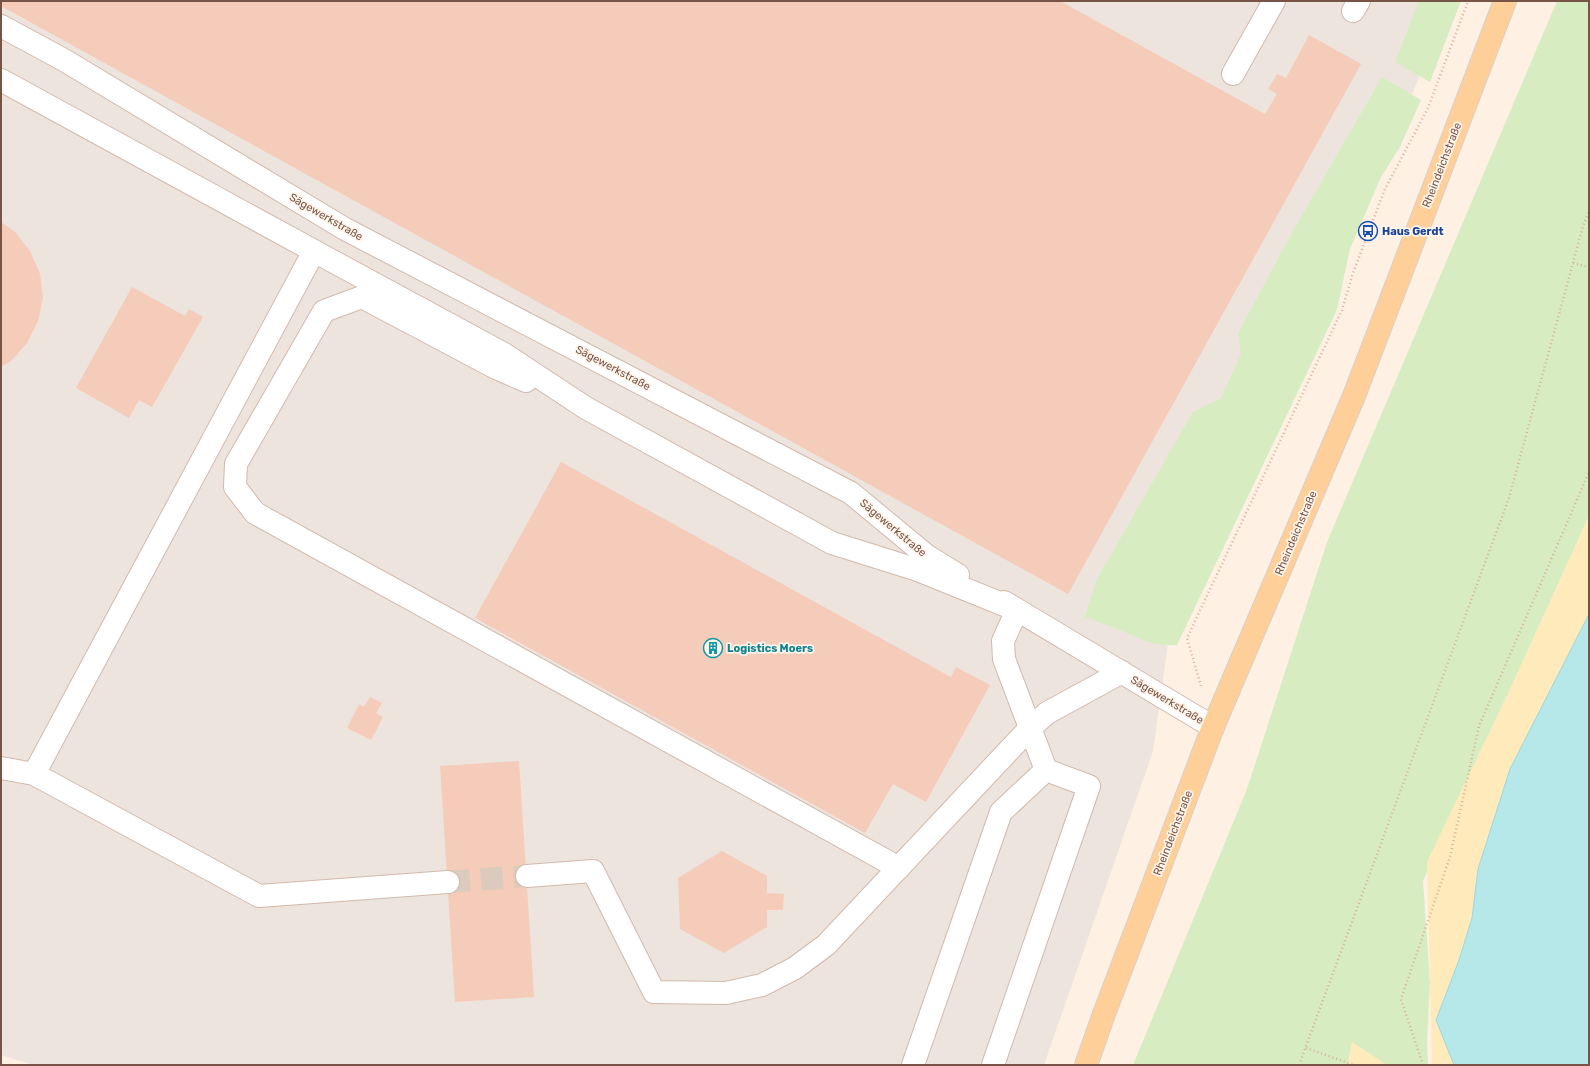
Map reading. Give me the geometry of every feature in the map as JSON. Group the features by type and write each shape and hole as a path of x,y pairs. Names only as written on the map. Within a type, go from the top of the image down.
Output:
{"main road":[{"name":"Rheindeichstraße","path":"1086,1065 1213,727 1354,396 1505,1"}],"lane":[{"path":"1233,74 1274,1"},
{"name":"Sägewerkstraße","path":"1,26 64,60 345,229 852,493 927,556 1213,727"},
{"path":"1,80 504,354 586,408 832,543 918,570 1017,610 1003,640 1004,659 1029,729 1046,770 1089,786 993,1065"},
{"path":"34,774 314,251"},
{"path":"586,408 496,368 362,298 324,311 236,464 235,487 255,513 899,868"},
{"path":"527,876 593,871 654,992 726,993 762,985 795,968 826,945 1029,729 1047,713 1122,672"},
{"path":"1,768 34,774 259,896 448,882"},
{"path":"912,1065 1001,812 1046,770"}],"path":[{"path":"1213,727 1187,638 1342,310 1385,188 1428,108 1468,1"},
{"path":"1299,1065 1509,498 1583,226 1589,211"},
{"path":"1573,263 1589,267"},
{"path":"1423,1065 1401,998 1450,856 1479,726 1589,472"},
{"path":"1306,1048 1354,1065"}],"shaded area":[{"path":"1,1 1451,1 1361,217 1170,629 1153,751 1044,1065 33,1065 1,1055"}],"green space":[{"path":"1419,1 1461,1 1430,82 1395,62"},
{"path":"1557,1 1589,1 1589,516 1423,881 1430,983 1427,1041 1428,1065 1133,1065 1247,789 1327,542"},
{"path":"1382,77 1421,100 1400,147 1381,177 1350,249 1337,310 1177,645 1147,642 1085,617 1096,581 1193,412 1221,398 1241,354 1238,333 1293,231"}],"sand":[{"path":"1589,516 1589,614 1510,769 1478,869 1472,918 1459,960 1436,1020 1454,1065 1432,1065 1427,862 1511,687"},
{"path":"1352,1042 1387,1065 1347,1065"}],"water":[{"path":"1589,614 1589,1065 1454,1065 1436,1020 1459,960 1472,918 1478,869 1510,769"}],"building":[{"path":"1,1 1060,1 1265,114 1277,94 1268,89 1277,74 1286,78 1309,35 1361,64 1068,594 1,6"},
{"path":"1,222 15,232 30,251 40,274 43,298 38,321 27,343 11,361 1,367"},
{"path":"132,287 185,316 189,309 203,317 152,407 139,400 129,418 76,388"},
{"name":"Logistics Moers","path":"561,462 951,677 956,667 990,685 926,802 893,784 865,833 475,618"},
{"path":"370,697 382,703 376,713 383,717 371,740 347,728 359,704 364,707"},
{"path":"519,761 534,997 455,1002 440,766"},
{"path":"722,851 767,876 767,893 784,894 783,910 767,910 767,927 724,953 680,929 678,878"}],"tunnel":[{"path":"448,882 527,876"}],"place":[{"name":"Haus Gerdt","path":"1368,231"},
{"name":"Logistics Moers","path":"713,648"}]}
